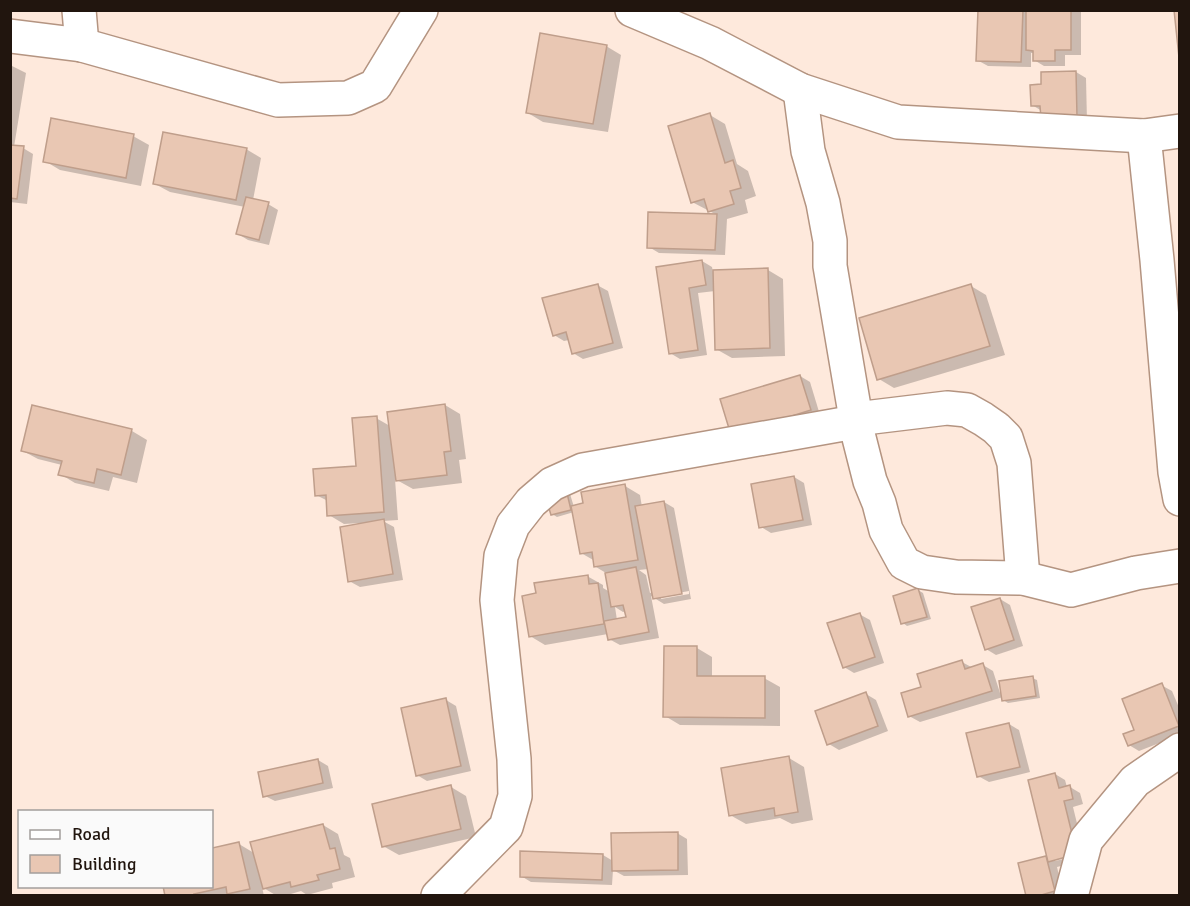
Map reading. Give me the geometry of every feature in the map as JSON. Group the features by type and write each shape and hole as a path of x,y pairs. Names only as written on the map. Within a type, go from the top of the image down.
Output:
{"street":[{"path":"79,10 82,45"},
{"path":"10,36 82,45 278,100 348,98 375,86 421,10"},
{"path":"632,10 710,44 800,90 898,122 1144,136 1179,131"},
{"path":"800,90 808,151 823,203 830,241 830,266 856,420 870,481 886,530 904,563 922,572 956,577 1023,578 1071,590 1136,573 1179,566"},
{"path":"1144,136 1179,499"},
{"path":"438,896 506,827 515,796 514,759 497,600 501,556 513,525 531,502 552,484 583,470 856,420 947,408 967,410 996,428 1006,438 1014,463 1023,578"},
{"path":"1071,896 1086,840 1135,781 1179,750"}],"building":[{"path":"978,10 1023,10 1021,62 976,61"},
{"path":"1026,10 1071,10 1071,50 1055,50 1055,61 1033,61 1033,51 1026,50"},
{"path":"1174,10 1180,10 1180,67"},
{"path":"540,33 607,45 593,124 526,113"},
{"path":"1076,71 1077,117 1041,118 1040,106 1031,106 1030,85 1041,84 1041,72"},
{"path":"710,113 725,163 733,160 741,188 730,191 734,204 708,212 704,199 691,203 668,126"},
{"path":"51,118 134,134 126,178 43,162"},
{"path":"163,132 247,148 236,200 153,184"},
{"path":"10,145 24,146 17,199 10,198"},
{"path":"246,197 269,202 259,240 236,234"},
{"path":"648,212 717,214 715,250 647,248"},
{"path":"702,260 706,285 689,288 698,350 669,354 656,267"},
{"path":"768,268 770,348 715,350 713,270"},
{"path":"598,284 613,343 572,354 566,332 553,336 542,298"},
{"path":"971,284 990,346 877,380 859,318"},
{"path":"800,375 811,410 731,435 720,399"},
{"path":"445,404 451,451 444,452 447,475 396,481 387,412"},
{"path":"32,405 132,429 121,475 97,469 94,483 58,475 62,461 21,451"},
{"path":"377,416 384,512 327,516 326,495 315,496 313,469 356,466 352,418"},
{"path":"794,476 803,520 759,528 751,484"},
{"path":"625,484 638,560 594,567 592,552 580,554 571,506 583,503 581,492"},
{"path":"566,489 571,510 551,515 545,495"},
{"path":"664,501 682,594 653,599 635,506"},
{"path":"384,519 393,574 348,582 340,527"},
{"path":"636,567 649,632 608,640 604,621 626,617 623,605 611,607 605,573"},
{"path":"588,575 589,584 598,583 604,624 529,637 522,596 536,593 534,583"},
{"path":"918,588 927,617 901,624 893,596"},
{"path":"1000,598 1014,640 985,650 971,607"},
{"path":"860,613 875,657 843,668 827,623"},
{"path":"664,646 697,646 697,676 765,676 765,718 663,717"},
{"path":"962,660 965,669 983,663 992,691 908,717 901,693 921,687 917,674"},
{"path":"1033,676 1036,696 1002,701 999,681"},
{"path":"1162,683 1179,726 1128,746 1123,734 1134,730 1122,699"},
{"path":"866,692 878,726 827,745 815,711"},
{"path":"446,698 461,766 416,776 401,708"},
{"path":"1009,723 1020,767 977,777 966,733"},
{"path":"789,756 798,812 775,816 774,808 729,816 721,768"},
{"path":"318,759 323,783 263,797 258,772"},
{"path":"1055,773 1059,788 1070,785 1073,799 1064,801 1077,854 1048,862 1028,780"},
{"path":"451,785 461,829 382,847 372,804"},
{"path":"323,824 330,849 335,848 340,869 317,875 319,880 291,887 290,882 263,889 250,842"},
{"path":"678,832 678,870 612,871 611,833"},
{"path":"239,842 250,889 227,894 226,887 194,894 195,896 165,896 163,888 213,888 213,848"},
{"path":"520,851 603,854 602,880 520,877"},
{"path":"1046,856 1055,891 1038,896 1026,896 1018,863"}]}
